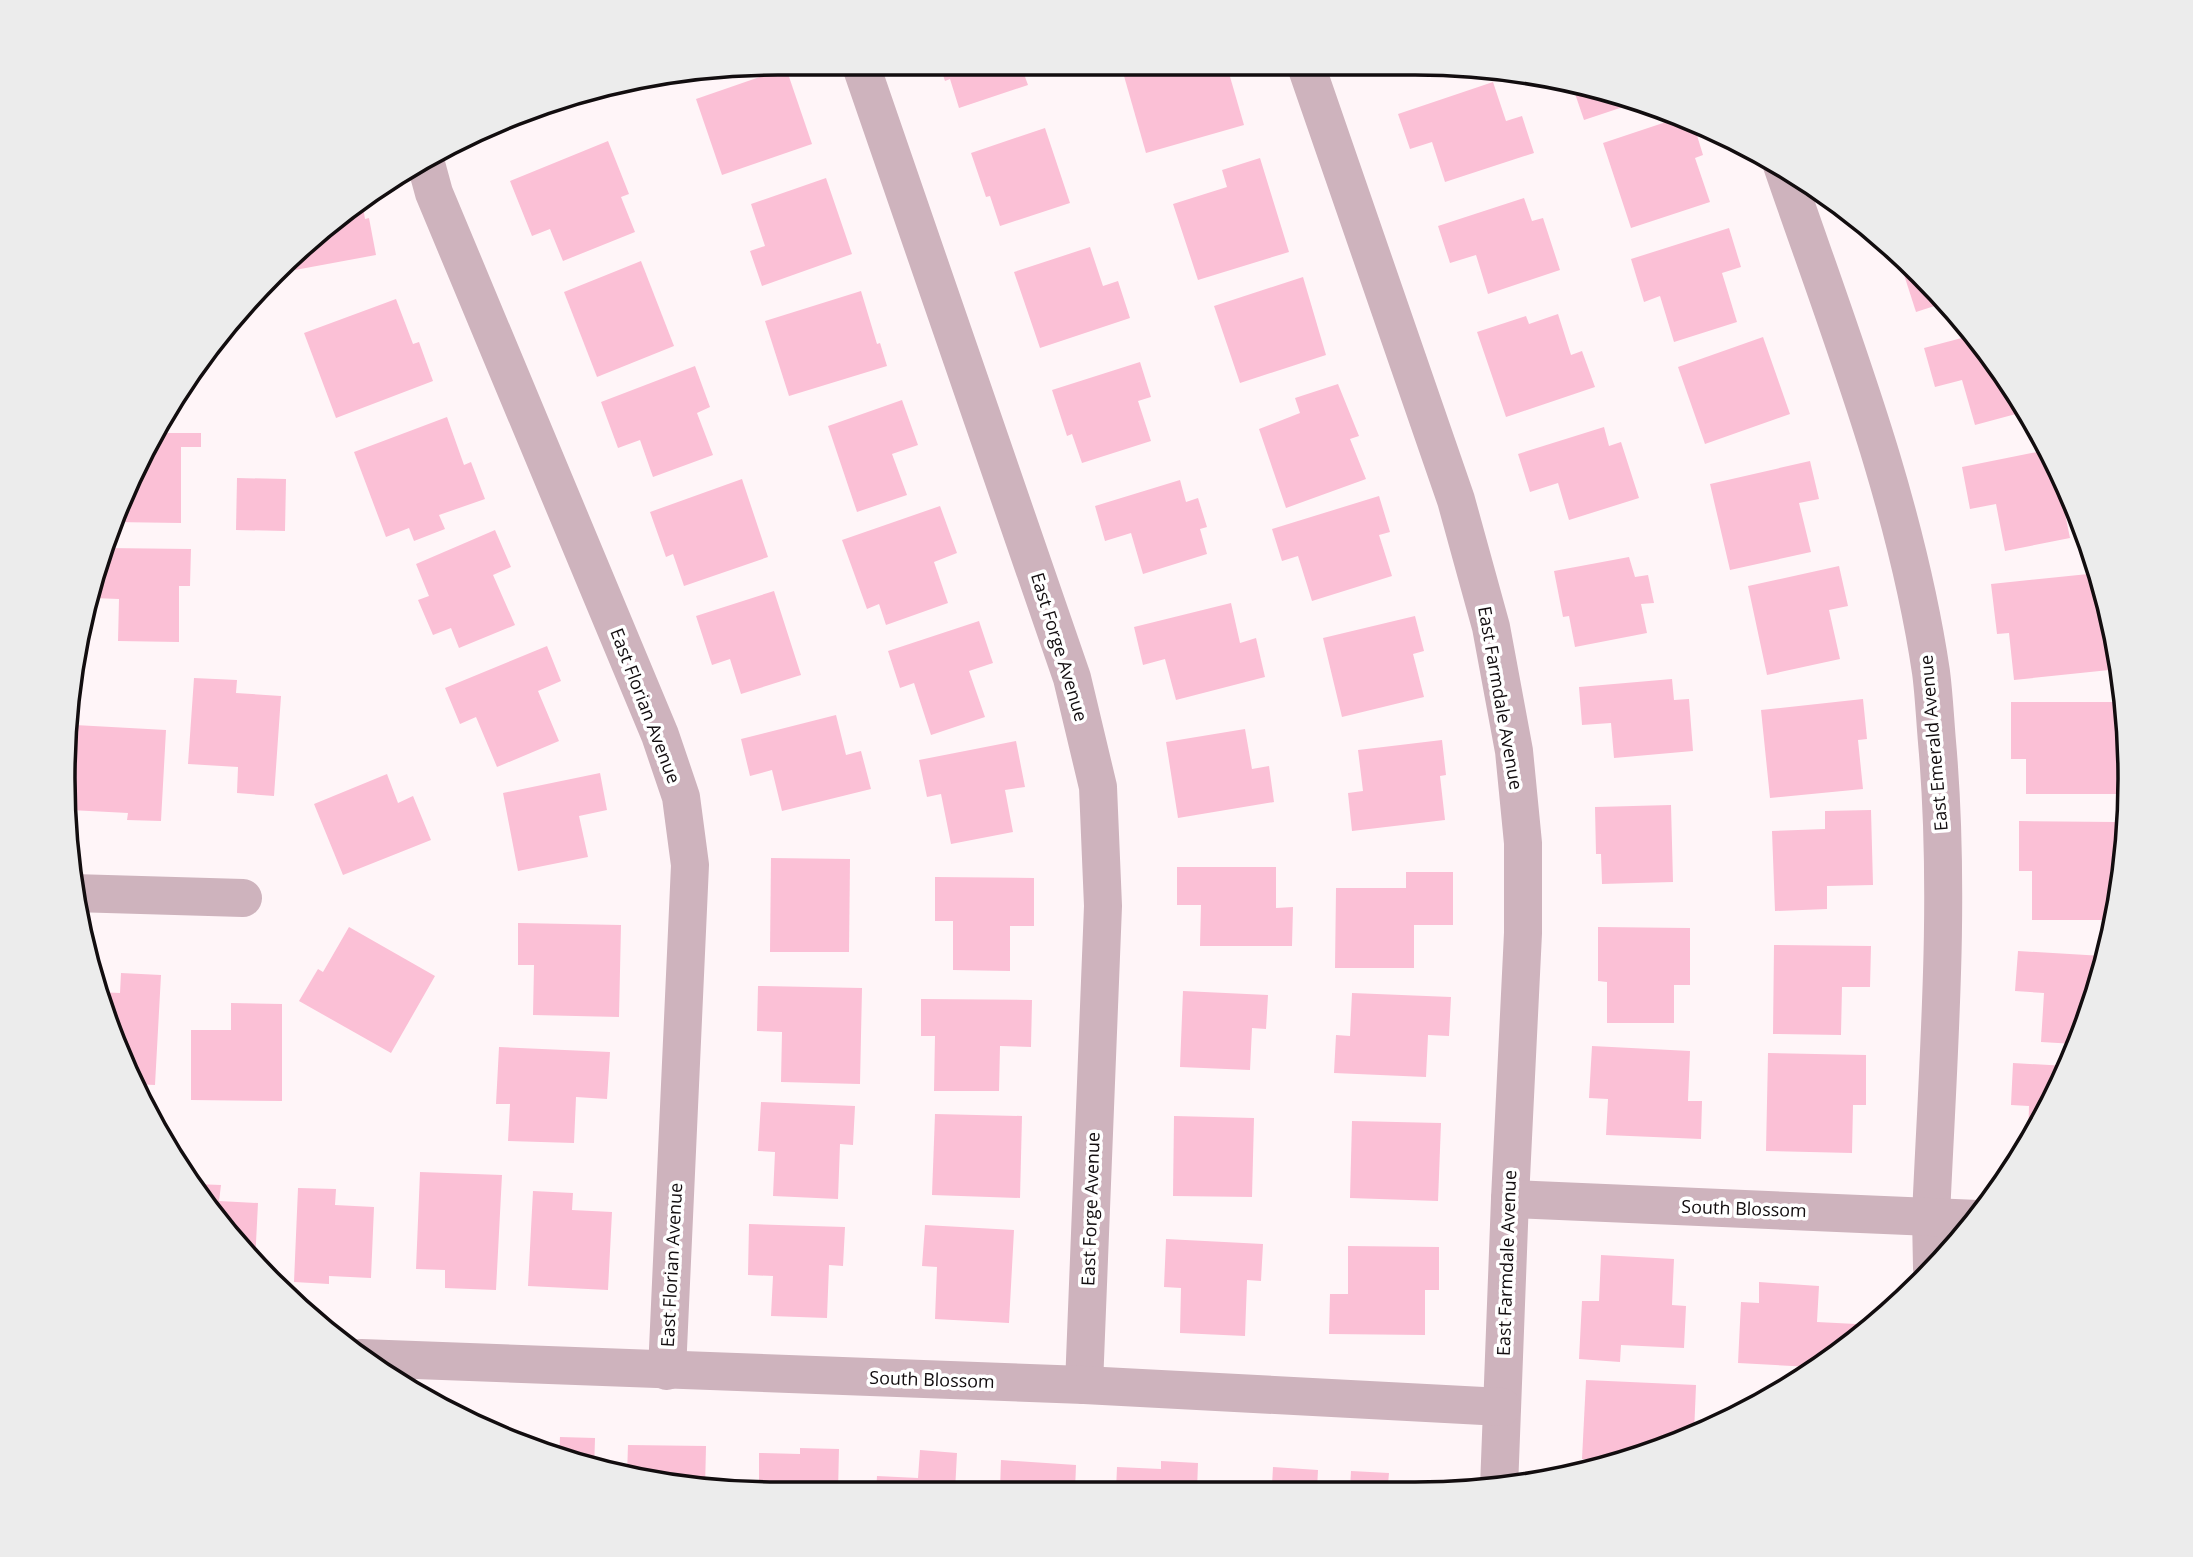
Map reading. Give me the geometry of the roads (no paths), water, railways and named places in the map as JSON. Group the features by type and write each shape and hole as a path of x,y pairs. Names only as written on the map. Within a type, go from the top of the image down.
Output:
{"street":[{"name":"East Forge Avenue","path":"864,75 1072,678 1098,787 1102,906 1084,1385"},
{"name":"East Farmdale Avenue","path":"1309,75 1456,500 1491,627 1514,751 1523,844 1523,933 1499,1477"},
{"name":"East Florian Avenue","path":"427,169 434,193 654,722 681,797 690,865 667,1371"},
{"name":"East Emerald Avenue","path":"1788,183 1874,434 1909,554 1931,673 1942,797 1944,906 1932,1254"},
{"path":"85,893 243,898"},
{"name":"South Blossom","path":"1510,1199 1963,1218"},
{"name":"South Blossom","path":"381,1358 1084,1385 1502,1407"}]}
